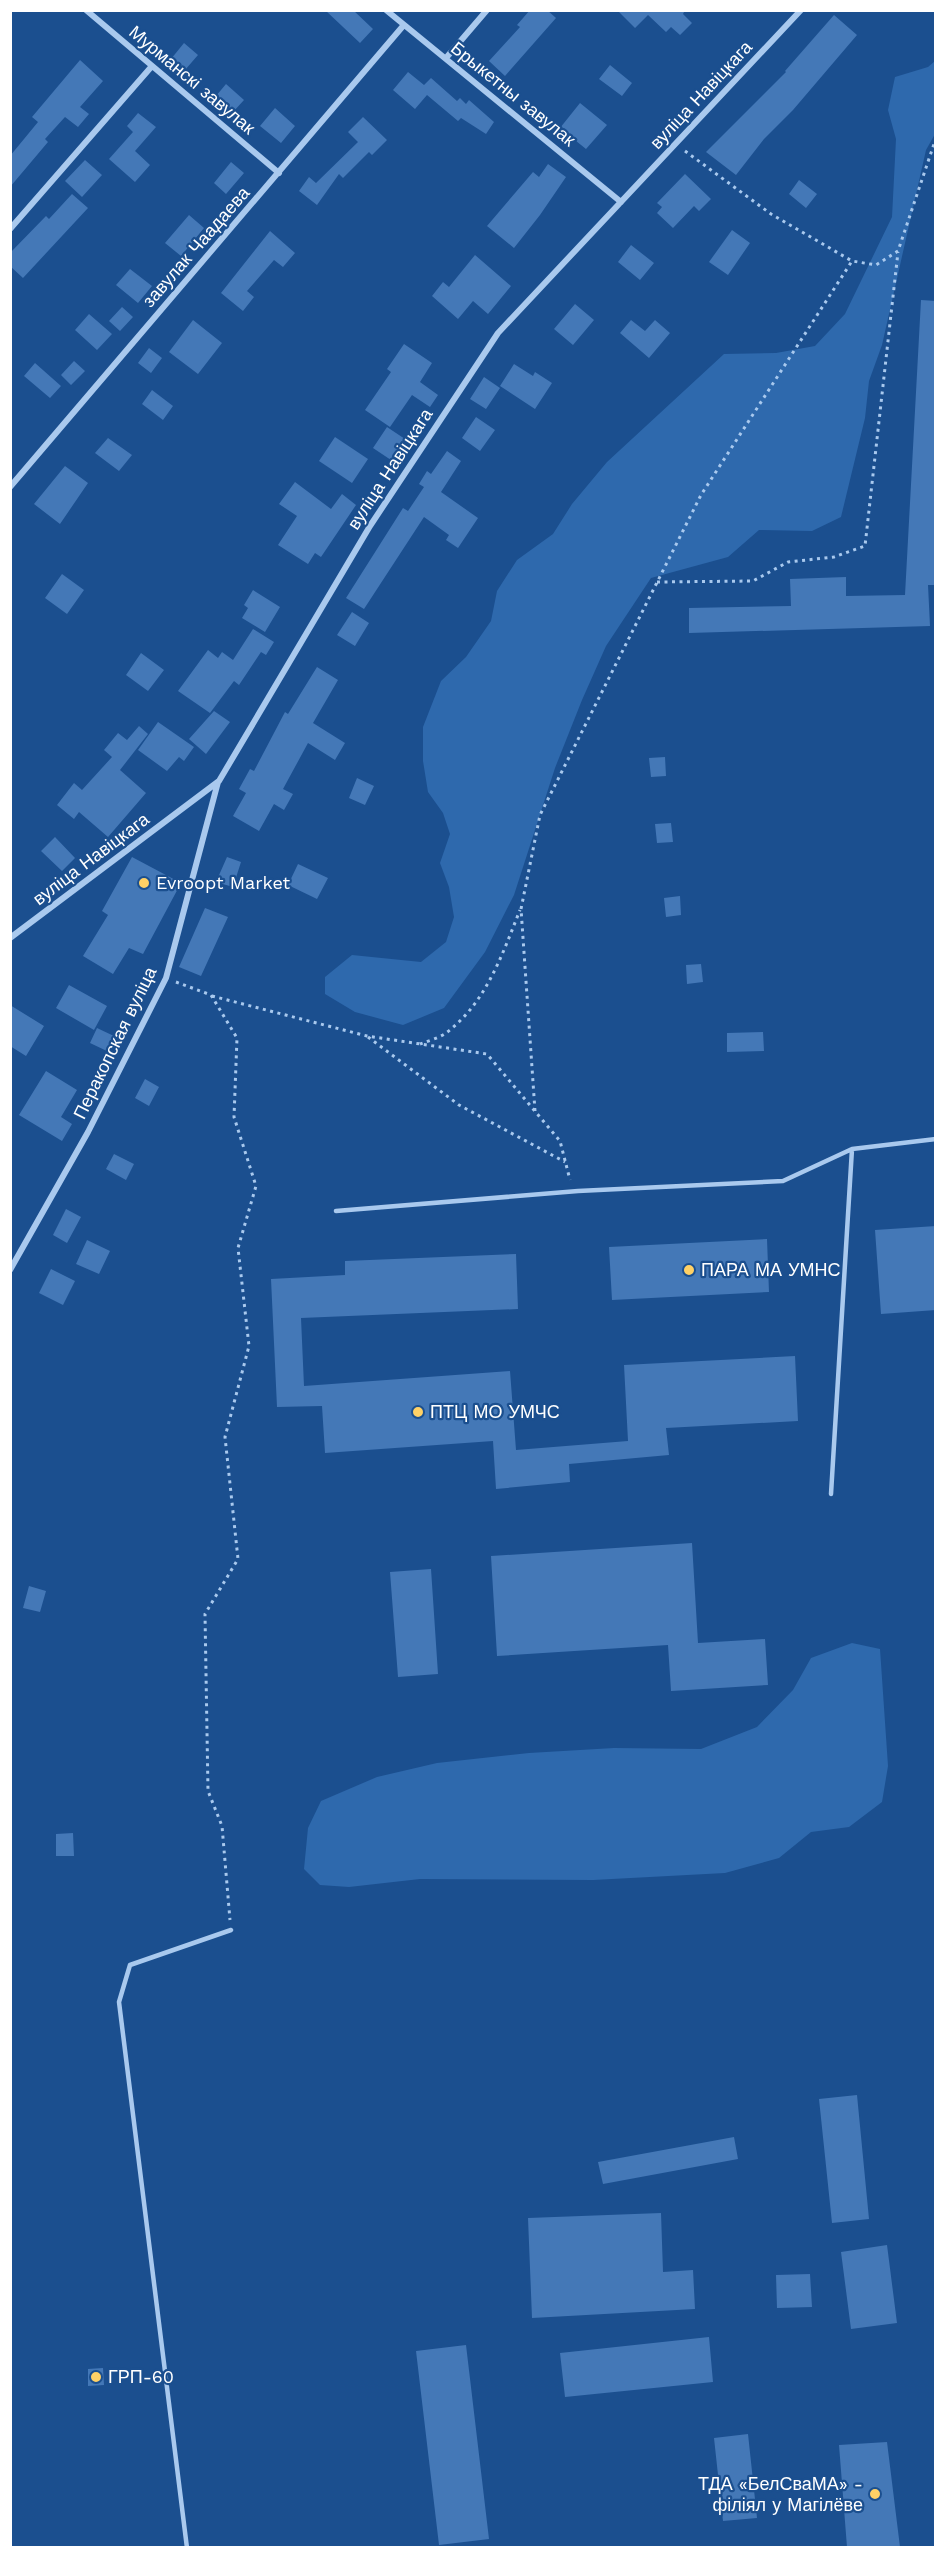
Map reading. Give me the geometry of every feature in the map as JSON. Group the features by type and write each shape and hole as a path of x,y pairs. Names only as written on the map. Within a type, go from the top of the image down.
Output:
{"street":[{"name":"Мурманскі завулак","path":"86,10 279,173"},
{"name":"Брыкетны завулак","path":"386,10 621,202"},
{"path":"446,58 487,10"},
{"name":"вуліца Навіцкага","path":"10,938 219,781 370,526 498,333 801,10"},
{"name":"завулак Чаадаева","path":"10,487 403,26"},
{"path":"10,229 152,66"},
{"name":"Перакопская вуліца","path":"10,1270 88,1132 166,978 219,781"}],"lane":[{"path":"336,1211 578,1191 783,1181 852,1149 936,1139"},
{"path":"831,1494 852,1149"},
{"path":"187,2547 119,2002 130,1965 231,1930"}],"path":[{"path":"657,582 753,581 788,562 834,557 865,546 898,251 936,138"},
{"path":"676,145 771,214 852,261 876,265 898,251"},
{"path":"420,1044 445,1033 472,1007 493,976 521,909 540,815 701,495 852,261"},
{"path":"521,909 535,1111"},
{"path":"166,978 211,995 367,1036 487,1054 561,1141 571,1183 578,1191"},
{"path":"211,995 237,1038 234,1117 256,1186 238,1248 249,1346 225,1437 238,1559 205,1614 208,1791 222,1826 231,1930"},
{"path":"367,1036 459,1105 566,1162"}],"shaded area":[{"path":"935,61 935,134 926,150 882,345 869,381 865,418 841,517 812,531 759,530 728,557 651,578 606,646 582,700 555,768 514,895 485,952 444,1008 403,1025 355,1012 325,994 325,977 352,955 421,962 446,942 454,917 449,887 440,863 450,834 443,813 428,792 423,761 423,727 441,681 466,657 491,621 497,591 517,560 553,534 572,504 607,462 724,354 776,353 815,346 845,314 892,217 896,139 888,110 895,77 928,67"},
{"path":"852,1643 880,1649 888,1766 882,1802 849,1827 811,1832 779,1858 725,1873 593,1880 420,1879 349,1887 320,1885 304,1869 308,1828 321,1801 377,1777 437,1763 529,1753 614,1748 701,1749 757,1727 793,1690 811,1658"}],"building":[{"path":"325,10 353,10 373,29 360,43"},
{"path":"530,10 547,10 556,18 505,76 489,61 520,27 517,25"},
{"path":"617,10 685,10 683,14 692,23 680,35 671,27 666,32 648,15 635,28"},
{"path":"834,15 857,35 793,110 764,139 736,175 706,152 786,72"},
{"path":"184,43 198,55 185,70 171,59"},
{"path":"80,60 103,81 80,107 89,114 78,127 65,117 45,139 48,142 10,187 10,156 38,122 32,117"},
{"path":"610,65 632,83 622,96 599,79"},
{"path":"408,72 424,85 431,78 457,101 460,98 466,104 469,100 494,122 486,134 461,118 458,121 427,95 415,109 393,90"},
{"path":"226,84 244,100 233,112 216,96"},
{"path":"580,103 607,125 586,149 560,128"},
{"path":"275,108 295,126 281,143 260,126"},
{"path":"138,113 156,127 135,151 150,165 135,182 109,159 133,132 127,126"},
{"path":"363,117 387,140 372,155 369,152 343,178 339,174 317,205 299,191 309,177 316,183 358,142 348,132"},
{"path":"85,160 102,175 82,197 65,181"},
{"path":"231,162 244,173 226,194 214,183"},
{"path":"548,164 566,177 514,248 487,226 533,172 539,177"},
{"path":"685,174 711,199 699,211 694,206 673,228 657,213 662,207 657,203"},
{"path":"799,180 817,194 806,208 789,194"},
{"path":"72,194 88,208 23,278 10,266 10,253 46,216 49,219"},
{"path":"189,215 204,228 181,256 165,243"},
{"path":"732,230 750,243 728,275 709,262"},
{"path":"270,231 295,253 283,267 274,260 247,291 254,297 243,311 221,293"},
{"path":"631,245 654,263 640,280 618,262"},
{"path":"475,255 511,286 488,314 473,301 458,319 432,296 443,282 449,287"},
{"path":"130,269 152,286 138,303 116,285"},
{"path":"921,300 936,301 936,585 928,585 930,626 689,633 689,608 791,606 790,579 846,577 846,596 905,595"},
{"path":"575,304 594,320 573,345 554,329"},
{"path":"122,307 133,317 120,331 109,321"},
{"path":"89,314 112,334 97,350 75,330"},
{"path":"193,320 222,343 198,374 169,352"},
{"path":"631,320 645,331 655,320 670,333 649,358 620,333"},
{"path":"404,344 432,363 420,382 438,395 430,407 412,395 390,427 365,410 391,372 387,369"},
{"path":"149,348 162,358 151,373 138,363"},
{"path":"74,361 85,371 71,385 61,375"},
{"path":"35,363 61,386 50,398 24,376"},
{"path":"514,364 533,376 535,372 552,383 535,409 500,386"},
{"path":"484,377 500,388 486,409 470,399"},
{"path":"152,390 173,406 163,420 142,404"},
{"path":"476,417 495,430 480,451 462,438"},
{"path":"387,427 405,439 391,460 373,448"},
{"path":"335,437 368,459 352,483 319,461"},
{"path":"108,438 132,455 119,471 95,453"},
{"path":"447,451 461,461 441,492 478,518 458,548 446,540 449,535 424,517 364,609 346,598 403,508 408,511 424,487 419,484 427,471 431,474"},
{"path":"65,466 88,483 60,524 34,504"},
{"path":"295,482 331,509 342,494 356,505 321,557 315,553 308,564 278,545 297,516 279,504"},
{"path":"62,574 84,590 67,614 45,598"},
{"path":"253,590 280,607 265,632 242,618 248,608 244,605"},
{"path":"352,612 369,623 355,646 337,635"},
{"path":"253,629 274,642 266,655 261,652 239,685 234,681 210,713 178,691 208,650 218,658 222,652 233,660"},
{"path":"141,653 164,670 148,691 126,675"},
{"path":"317,667 338,680 313,723 345,743 335,760 308,743 283,789 293,794 284,810 274,804 259,831 233,816 246,793 239,789 250,769 254,771 285,712 288,714"},
{"path":"214,711 230,722 206,754 189,739"},
{"path":"158,722 194,747 184,761 179,757 167,771 138,750"},
{"path":"139,726 148,734 120,770 146,793 108,837 79,812 74,819 57,805 74,783 82,790 112,757 104,750 118,733 127,740"},
{"path":"665,757 666,776 651,777 649,758"},
{"path":"357,778 374,786 365,805 349,798"},
{"path":"671,823 673,842 657,843 655,824"},
{"path":"55,837 75,858 62,871 41,851"},
{"path":"132,857 181,883 143,954 129,948 113,974 83,956 108,915 102,911"},
{"path":"227,857 241,862 233,887 216,882"},
{"path":"298,864 328,878 317,899 288,885"},
{"path":"680,896 681,915 666,917 664,898"},
{"path":"205,908 228,917 201,976 179,967"},
{"path":"701,964 703,982 687,984 686,965"},
{"path":"69,985 107,1006 94,1030 56,1008"},
{"path":"10,1005 44,1026 26,1056 10,1046"},
{"path":"97,1028 116,1037 109,1052 90,1043"},
{"path":"763,1032 764,1051 727,1052 727,1033"},
{"path":"46,1071 77,1090 61,1117 72,1124 62,1141 19,1115"},
{"path":"145,1079 159,1087 149,1106 135,1098"},
{"path":"114,1154 134,1164 126,1180 106,1169"},
{"path":"66,1209 81,1217 67,1243 53,1235"},
{"path":"936,1226 936,1310 881,1314 875,1230"},
{"name":"ПАРА МА УМНС","path":"767,1239 769,1292 612,1300 609,1247"},
{"path":"87,1240 110,1251 99,1274 76,1264"},
{"path":"516,1254 518,1309 301,1318 304,1386 510,1371 516,1450 628,1441 624,1365 795,1356 798,1421 666,1428 669,1455 569,1464 570,1482 496,1489 493,1441 325,1453 322,1406 277,1407 271,1279 345,1275 345,1261"},
{"path":"51,1269 75,1281 63,1305 39,1293"},
{"path":"692,1543 698,1643 765,1639 768,1685 671,1691 668,1645 497,1656 491,1556"},
{"path":"431,1569 438,1674 398,1677 390,1572"},
{"path":"29,1586 46,1591 40,1612 23,1608"},
{"path":"73,1833 74,1856 56,1856 56,1834"},
{"path":"857,2095 869,2219 832,2223 819,2099"},
{"path":"734,2137 738,2159 603,2184 598,2162"},
{"path":"661,2213 663,2272 693,2270 695,2309 532,2318 528,2218"},
{"path":"887,2245 897,2323 851,2329 841,2252"},
{"path":"810,2274 812,2307 777,2308 776,2275"},
{"path":"709,2337 713,2382 565,2397 560,2353"},
{"path":"466,2345 489,2539 439,2545 416,2351"},
{"name":"ГРП-60","path":"103,2368 104,2385 88,2386 88,2369"},
{"path":"748,2434 757,2518 723,2521 714,2438"},
{"path":"887,2442 900,2547 847,2547 839,2445"}],"place":[{"name":"Evroopt Market","path":"144,883"},
{"name":"ПАРА МА УМНС","path":"689,1270"},
{"name":"ПТЦ МО УМЧС","path":"418,1412"},
{"name":"ГРП-60","path":"96,2377"},
{"name":"ТДА «БелСваМА» - філіял у Магілёве","path":"875,2494"}]}
